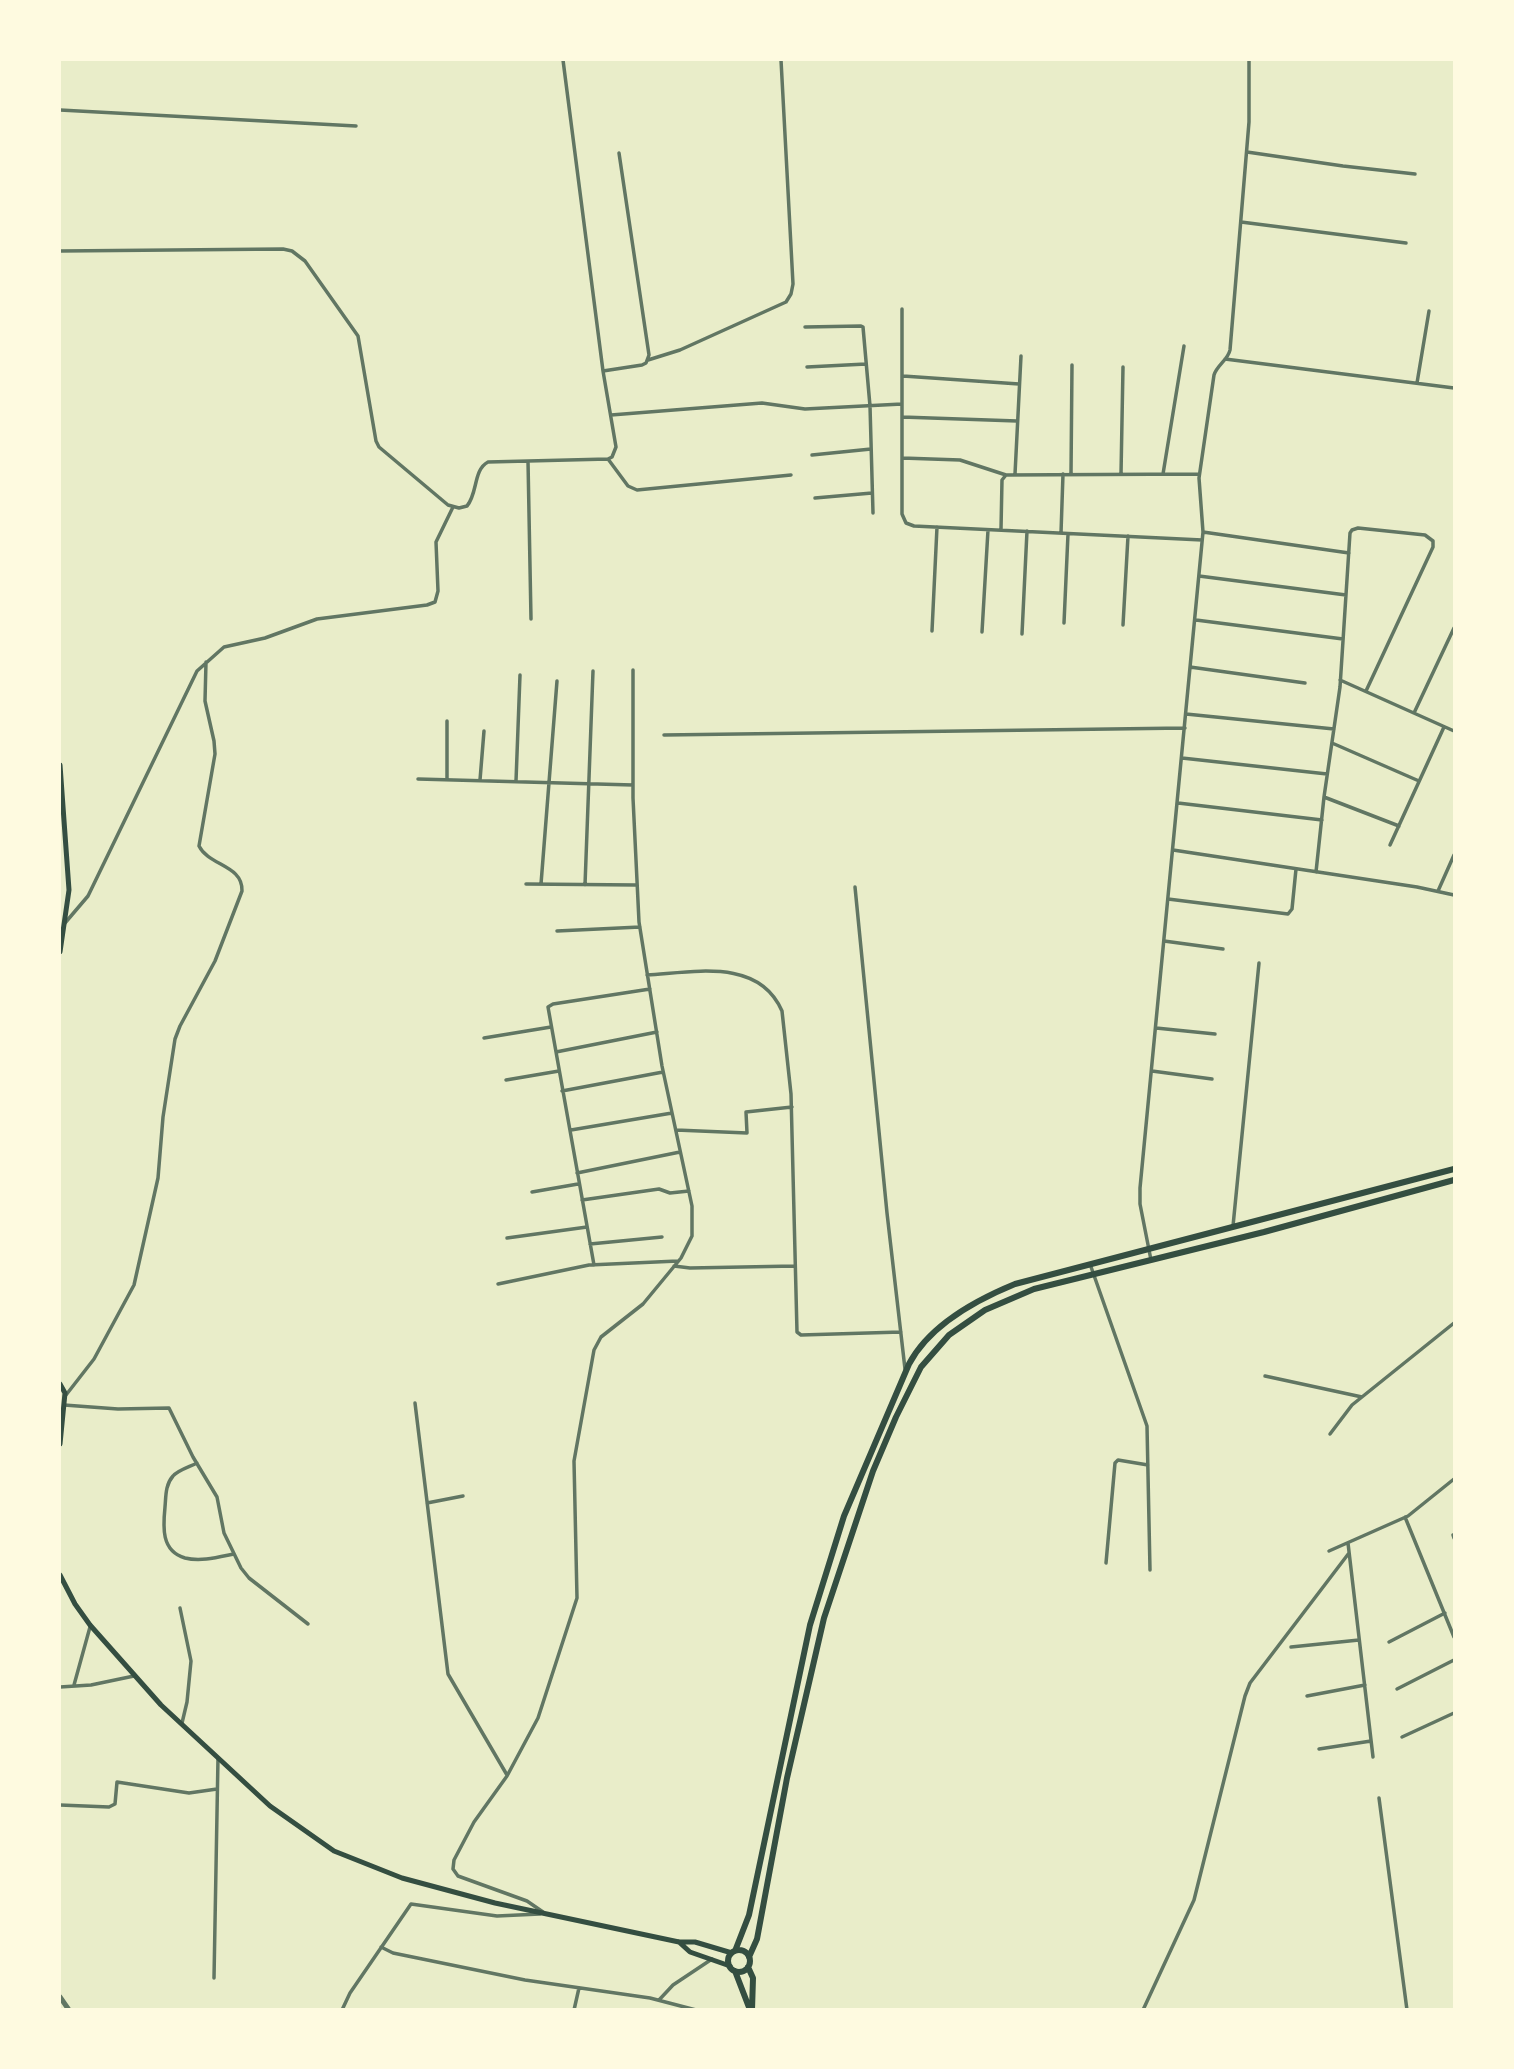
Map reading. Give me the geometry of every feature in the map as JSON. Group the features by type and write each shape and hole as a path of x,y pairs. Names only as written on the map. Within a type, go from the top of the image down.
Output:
{"main road":[{"path":"60,765 69,890 60,952"},
{"path":"751,2010 729,1959 750,1910 808,1633 844,1516 916,1351 936,1330 989,1295 1015,1284 1454,1169"},
{"path":"751,2010 754,1978 748,1967 749,1957 757,1940 787,1779 824,1618 873,1471 896,1417 925,1362 949,1335 985,1310 1034,1289 1152,1261 1454,1180"},
{"path":"1378,1189 1380,1200"},
{"path":"916,1351 925,1362"},
{"path":"60,1384 65,1395 60,1444"},
{"path":"60,1575 90,1625 161,1705 270,1806 334,1851 402,1878 495,1903 679,1942 692,1941 733,1952 741,1951 749,1957"},
{"path":"679,1942 688,1951 742,1972 748,1967"}],"street":[{"path":"60,251 283,249 300,255 358,336 379,447 453,507 467,506 471,502 479,470 482,465 493,460 608,459 612,457 616,447 603,371 563,60"},
{"path":"603,371 642,365 648,360 680,350 786,302 792,293 781,60"},
{"path":"1152,1261 1140,1204 1140,1188 1203,532 1199,474 1214,374 1230,350 1249,117 1249,60"},
{"path":"60,110 356,126"},
{"path":"1246,152 1415,174"},
{"path":"619,153 648,360"},
{"path":"1241,222 1406,243"},
{"path":"902,309 902,514 910,526 1202,540"},
{"path":"1417,383 1429,311"},
{"path":"805,327 862,326 870,406 873,513"},
{"path":"1163,474 1184,346"},
{"path":"1014,474 1021,356"},
{"path":"1225,359 1454,388"},
{"path":"807,367 866,364"},
{"path":"1071,474 1072,365"},
{"path":"1121,474 1123,367"},
{"path":"902,376 1019,384"},
{"path":"611,415 762,403 805,409 902,404"},
{"path":"902,417 1017,421"},
{"path":"812,455 871,449"},
{"path":"902,458 960,460 1006,475 1199,474"},
{"path":"608,459 628,486 637,490 791,475"},
{"path":"528,460 531,620"},
{"path":"1061,533 1063,474"},
{"path":"1001,530 1002,480 1006,475"},
{"path":"815,498 873,493"},
{"path":"64,925 88,896 194,675 206,662 224,648 265,638 317,619 435,602 438,591 436,542 453,507"},
{"path":"932,631 937,527"},
{"path":"1316,872 1340,680 1350,533 1358,528 1425,535 1433,541 1433,547 1366,691"},
{"path":"982,632 988,530"},
{"path":"1022,634 1027,531"},
{"path":"1203,532 1349,553"},
{"path":"1064,623 1068,533"},
{"path":"1123,625 1128,536"},
{"path":"1199,576 1346,595"},
{"path":"1195,620 1343,639"},
{"path":"1414,713 1454,628"},
{"path":"65,1395 94,1359 134,1285 159,1178 163,1117 175,1039 215,961 242,891 243,885 237,874 204,854 199,846 215,754 215,741 205,701 206,662"},
{"path":"1190,667 1305,683"},
{"path":"546,1914 527,1901 458,1876 453,1869 454,1860 540,1714 578,1595 574,1461 594,1350 601,1337 643,1304 678,1261 692,1236 693,1212 663,1072 640,927 633,785 634,670"},
{"path":"585,885 593,671"},
{"path":"516,781 520,674"},
{"path":"1340,680 1454,731"},
{"path":"541,884 557,681"},
{"path":"1186,714 1334,729"},
{"path":"447,722 447,779"},
{"path":"1390,845 1444,727"},
{"path":"664,735 1185,728"},
{"path":"481,780 484,731"},
{"path":"1332,743 1419,781"},
{"path":"1182,758 1327,774"},
{"path":"418,779 633,785"},
{"path":"1324,797 1399,826"},
{"path":"1177,803 1322,820"},
{"path":"1173,850 1454,895"},
{"path":"1438,891 1454,855"},
{"path":"1168,899 1288,914 1292,909 1296,869"},
{"path":"526,884 637,885"},
{"path":"855,887 887,1213 906,1371"},
{"path":"557,931 640,927"},
{"path":"1164,942 1223,949"},
{"path":"1233,1228 1259,963"},
{"path":"647,975 696,972 737,974 757,981 777,999 782,1011 792,1107 796,1329 798,1334 901,1332"},
{"path":"594,1265 548,1010 553,1004 650,989"},
{"path":"484,1038 551,1027"},
{"path":"1156,1028 1215,1034"},
{"path":"556,1052 657,1032"},
{"path":"506,1080 559,1071"},
{"path":"1152,1071 1212,1079"},
{"path":"562,1091 663,1072"},
{"path":"676,1130 747,1133 746,1112 792,1107"},
{"path":"570,1130 672,1112"},
{"path":"578,1173 680,1152"},
{"path":"532,1192 579,1184"},
{"path":"582,1200 659,1189 670,1193 689,1191"},
{"path":"507,1238 587,1227"},
{"path":"590,1244 662,1237"},
{"path":"498,1284 594,1265 678,1261"},
{"path":"1090,1264 1147,1426 1150,1570"},
{"path":"674,1266 690,1269 795,1266"},
{"path":"1330,1434 1349,1408 1454,1323"},
{"path":"1265,1376 1362,1397"},
{"path":"415,1403 447,1674 505,1773"},
{"path":"64,1405 118,1409 169,1408 217,1497 223,1530 249,1578 308,1623"},
{"path":"1107,1563 1115,1463 1118,1460 1148,1465"},
{"path":"197,1463 176,1473 166,1487 163,1530 167,1545 185,1558 212,1558 234,1554"},
{"path":"1329,1551 1405,1517 1454,1479"},
{"path":"427,1503 463,1496"},
{"path":"1405,1517 1454,1637"},
{"path":"1348,1543 1373,1757"},
{"path":"1143,2010 1192,1906 1247,1689 1349,1553"},
{"path":"180,1608 191,1661 187,1702 181,1724"},
{"path":"1389,1642 1445,1613"},
{"path":"74,1685 90,1625"},
{"path":"1291,1647 1359,1640"},
{"path":"1397,1689 1454,1660"},
{"path":"60,1687 90,1685 136,1676"},
{"path":"1307,1696 1365,1685"},
{"path":"1402,1737 1454,1713"},
{"path":"1319,1749 1371,1741"},
{"path":"215,1978 218,1758"},
{"path":"60,1805 109,1807 115,1804 117,1782 189,1793 217,1789"},
{"path":"1379,1798 1407,2010"},
{"path":"342,2010 350,1993 409,1906 414,1903 498,1916 546,1914"},
{"path":"381,1947 390,1952 525,1980 659,2000 696,2010"},
{"path":"659,2000 673,1985 712,1959"},
{"path":"574,2010 579,1988"},
{"path":"60,1997 69,2010"}]}
